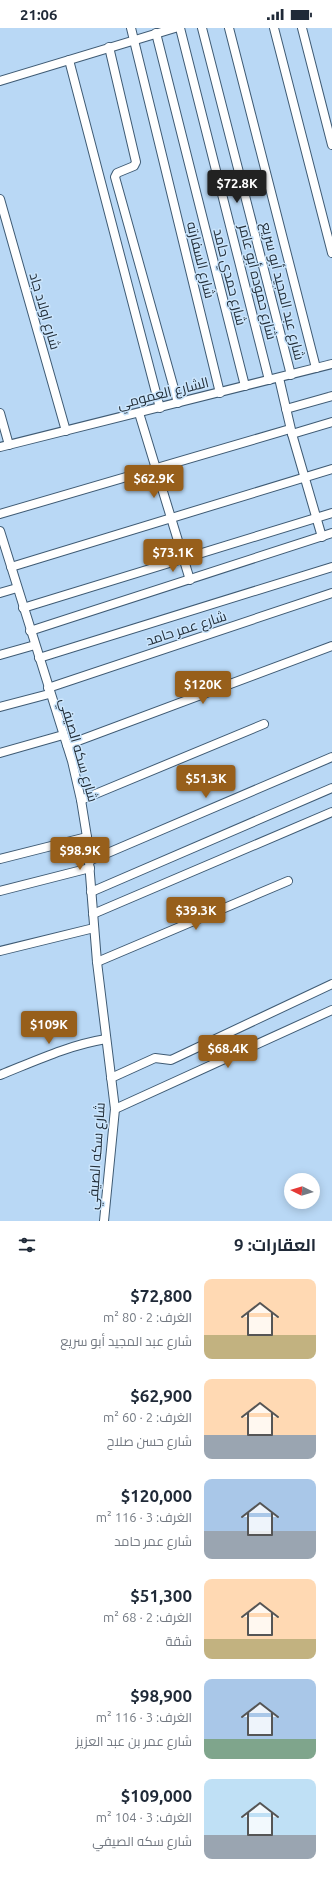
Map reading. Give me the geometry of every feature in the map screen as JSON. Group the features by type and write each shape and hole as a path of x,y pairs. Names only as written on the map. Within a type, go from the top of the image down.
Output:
{"street":[{"name":"شارع السفارته","path":"131,28 220,393"},
{"path":"0,81 175,28"},
{"name":"شارع حموده أبو عامر","path":"180,28 269,380"},
{"name":"شارع عبد المجيد أبو سريع","path":"202,28 291,375"},
{"path":"229,28 316,368"},
{"path":"274,28 332,253"},
{"path":"302,28 332,145"},
{"name":"شارع حمدي حامد","path":"156,34 245,386"},
{"path":"109,47 136,162 134,166 117,173 115,177 178,403"},
{"path":"69,60 160,408"},
{"name":"شارع اولاد جاد","path":"0,199 66,431"},
{"name":"الشارع العمومي","path":"0,447 332,364"},
{"path":"279,378 291,431 322,536"},
{"path":"286,409 332,396"},
{"path":"0,413 9,445"},
{"path":"139,413 190,580"},
{"path":"0,514 155,468 291,431 332,422"},
{"path":"11,567 332,469"},
{"path":"23,608 332,513"},
{"name":"شارع سكه الصيفي","path":"0,531 3,551 11,567 48,691 64,735 81,800 87,837 97,962 115,1109 104,1221"},
{"path":"30,631 332,533"},
{"path":"39,658 332,567"},
{"path":"0,593 17,588"},
{"name":"شارع عمر حامد","path":"0,707 332,593"},
{"path":"0,655 35,645"},
{"path":"66,745 332,646"},
{"path":"81,800 264,724"},
{"path":"0,754 64,735"},
{"path":"0,891 90,865 332,756"},
{"path":"91,892 332,788"},
{"path":"93,914 332,812"},
{"path":"0,859 87,837"},
{"path":"97,962 288,881"},
{"path":"0,951 94,928"},
{"path":"111,1078 155,1058 172,1060 332,984"},
{"path":"115,1109 332,1010"},
{"path":"0,1075 66,1049 86,1043 106,1040"}]}
